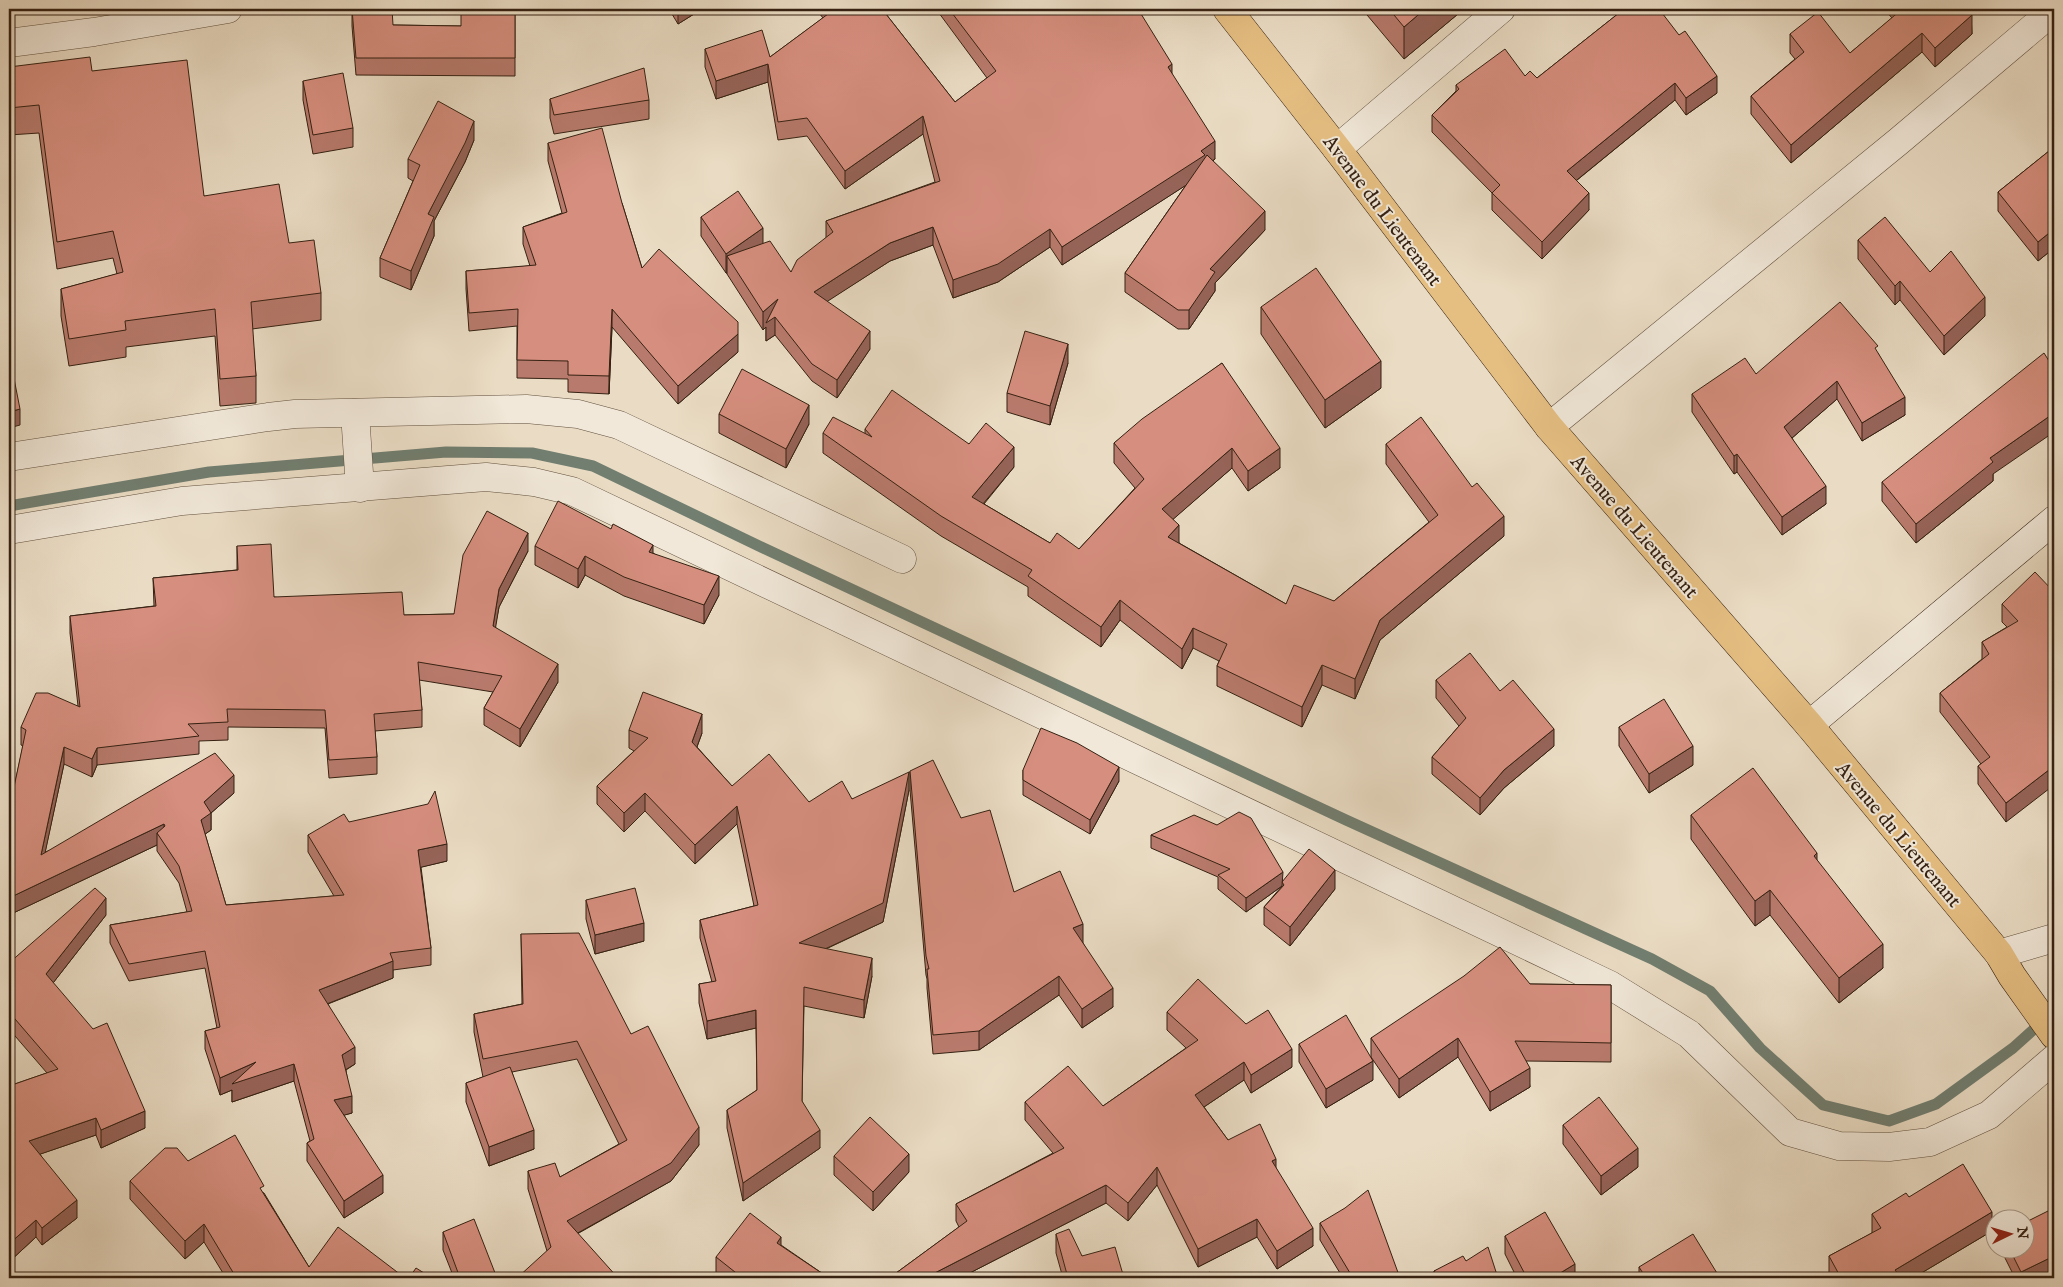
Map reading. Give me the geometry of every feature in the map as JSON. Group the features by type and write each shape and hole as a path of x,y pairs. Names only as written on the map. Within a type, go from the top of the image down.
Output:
{"main road":[{"name":"Avenue du Lieutenant","path":"1226,9 1337,149 1549,427 1809,726 2006,965 2054,1035"}],"street":[{"path":"9,43 94,32 228,9"},
{"path":"1337,149 1501,9"},
{"path":"1549,427 1900,141 2054,10"},
{"path":"9,457 268,417 526,409 578,414 619,425 902,559"},
{"path":"355,413 360,488"},
{"path":"9,530 164,504 486,477 534,482 572,491 1610,985 1689,1034 1790,1132 1839,1146 1889,1147 1930,1142 1989,1115 2054,1059"},
{"path":"1809,726 2054,520"},
{"path":"2006,965 2054,938"}],"building":[{"path":"352,9 392,9 393,25 461,26 461,9 515,9 515,58 356,58"},
{"path":"830,9 882,9 955,102 996,71 949,9 1138,9 1172,64 1168,67 1215,141 1201,151 1205,155 1062,247 1050,229 998,264 953,280 933,227 890,243 814,292 870,331 837,380 812,364 775,317 766,323 778,299 763,312 727,256 770,241 791,272 797,260 833,232 826,221 940,181 923,116 845,171 807,118 778,122 768,64 716,81 705,49 762,30 770,57 832,11"},
{"path":"1389,9 1425,9 1404,27"},
{"path":"1624,9 1659,9 1679,35 1685,31 1717,76 1686,98 1675,83 1567,171 1589,193 1542,242 1492,193 1500,185 1432,115 1459,89 1456,85 1505,49 1525,76 1530,71 1537,78"},
{"path":"1900,9 1966,9 1972,15 1935,48 1922,33 1791,145 1751,96 1804,52 1790,34 1818,12 1850,53"},
{"path":"90,57 92,71 187,60 204,196 279,184 289,243 314,240 321,293 251,302 256,376 220,379 215,309 125,321 126,330 69,339 61,289 123,272 113,231 57,242 39,105 9,108 9,67"},
{"path":"644,68 649,100 554,115 550,99"},
{"path":"343,73 353,128 313,135 303,81"},
{"path":"438,101 474,121 465,143 428,214 434,217 411,271 380,258 420,165 408,159"},
{"path":"602,128 642,268 659,249 738,322 738,334 678,386 612,309 609,376 568,375 568,361 517,360 518,309 469,313 466,271 536,265 523,227 567,212 548,143"},
{"path":"2054,147 2054,229 2038,242 1998,192"},
{"path":"1207,155 1265,211 1210,269 1215,272 1189,310 1178,310 1125,273"},
{"path":"738,191 763,228 726,254 701,217"},
{"path":"1885,217 1930,272 1951,251 1985,297 1944,336 1900,281 1895,286 1858,240"},
{"path":"1316,268 1381,361 1325,400 1261,307"},
{"path":"1840,302 1878,346 1875,348 1905,397 1862,423 1837,381 1784,427 1826,486 1782,517 1737,454 1734,456 1692,394 1745,358 1756,374"},
{"path":"1025,331 1068,344 1050,406 1007,393"},
{"path":"9,353 20,409 9,412"},
{"path":"2044,353 2054,369 2054,413 1990,458 1993,462 1916,524 1882,482"},
{"path":"1222,363 1280,448 1248,471 1232,448 1162,509 1179,525 1168,537 1286,604 1294,585 1334,601 1438,515 1386,444 1421,417 1472,487 1477,483 1504,516 1380,620 1355,679 1322,665 1302,707 1217,666 1227,644 1193,628 1182,649 1120,600 1101,627 1028,576 1032,570 941,516 823,433 833,417 872,437 865,429 892,390 969,444 986,423 1014,447 972,497 1050,543 1057,533 1079,549 1144,479 1114,443 1142,419"},
{"path":"742,369 809,405 786,449 719,414"},
{"path":"558,501 611,529 613,524 653,545 649,552 719,576 704,605 624,577 585,556 578,569 535,546"},
{"path":"487,511 528,533 499,589 493,626 558,664 520,729 484,708 502,676 418,662 422,710 374,714 377,757 329,760 325,710 227,709 228,722 188,724 199,736 97,748 92,759 64,747 41,855 215,753 234,775 204,802 211,813 201,820 226,905 344,895 308,835 344,814 349,822 428,804 435,791 447,844 418,850 431,948 390,953 393,961 319,990 355,1047 342,1055 352,1096 334,1100 383,1175 344,1201 307,1143 314,1139 294,1064 232,1084 256,1062 220,1078 205,1031 220,1027 205,951 129,964 110,925 192,911 179,866 157,833 165,826 164,824 9,898 9,811 26,730 21,727 36,693 48,693 80,707 70,616 156,606 153,578 238,570 237,546 271,544 274,597 402,592 404,615 454,614 463,555"},
{"path":"2035,572 2054,592 2054,766 2006,803 1978,766 1990,757 1940,693 1989,654 1982,642 2018,621 2002,604"},
{"path":"1470,653 1500,691 1513,680 1554,729 1504,770 1480,798 1432,757 1466,718 1436,680"},
{"path":"643,692 702,714 692,742 732,786 769,754 809,802 842,781 852,799 909,772 883,903 799,943 872,958 864,1000 804,987 802,1101 820,1130 743,1183 727,1110 757,1090 756,1010 707,1021 699,984 716,981 700,920 758,905 737,806 695,845 645,793 624,813 597,786 648,738 629,730"},
{"path":"1664,699 1693,746 1649,774 1619,727"},
{"path":"1041,728 1077,743 1119,767 1090,820 1023,780 1023,770"},
{"path":"933,760 961,818 990,810 1014,892 1060,871 1083,924 1073,928 1113,988 1082,1009 1059,976 979,1031 933,1035 927,969 929,969 926,956 910,771"},
{"path":"1753,768 1817,853 1814,856 1883,944 1839,978 1770,890 1755,901 1691,815"},
{"path":"1239,812 1251,818 1283,872 1246,898 1218,875 1230,869 1151,835 1194,815 1217,825"},
{"path":"1309,849 1335,870 1290,927 1264,907 1284,885 1282,882"},
{"path":"95,888 106,898 46,974 93,1029 107,1023 145,1111 101,1130 96,1118 29,1141 77,1200 42,1228 36,1220 9,1244 9,1086 58,1069 9,1012 9,963"},
{"path":"635,888 644,923 595,935 586,900"},
{"path":"579,933 631,1034 648,1026 699,1127 671,1163 567,1221 618,1278 517,1278 551,1247 528,1171 555,1163 560,1177 627,1140 577,1041 483,1059 474,1014 523,1004 521,934"},
{"path":"1500,947 1530,984 1611,985 1611,1043 1515,1041 1530,1068 1490,1092 1458,1038 1399,1079 1371,1038 1464,976"},
{"path":"1198,979 1246,1024 1268,1010 1292,1049 1251,1075 1244,1062 1195,1095 1228,1140 1260,1124 1276,1159 1272,1161 1313,1228 1277,1251 1257,1219 1198,1249 1157,1167 1128,1203 1106,1185 925,1278 893,1278 892,1276 967,1221 956,1204 1064,1148 1025,1102 1068,1066 1103,1106 1198,1040 1167,1012"},
{"path":"1346,1015 1373,1061 1326,1089 1299,1044"},
{"path":"510,1067 534,1130 489,1147 466,1083"},
{"path":"1599,1097 1638,1148 1601,1176 1563,1125"},
{"path":"870,1117 909,1154 873,1192 834,1156"},
{"path":"235,1135 264,1186 260,1188 309,1267 338,1227 405,1278 229,1278 234,1274 204,1224 185,1241 130,1181 165,1148 177,1148 188,1161"},
{"path":"1963,1164 1991,1210 1986,1210 1986,1216 1895,1270 1898,1274 1890,1278 1841,1278 1829,1256 1881,1228 1872,1214 1906,1193 1909,1197"},
{"path":"1368,1190 1400,1278 1353,1278 1320,1223 1345,1208"},
{"path":"2054,1208 2054,1256 2021,1272 2015,1260 2036,1260 2036,1217"},
{"path":"1545,1212 1575,1264 1552,1278 1527,1278 1505,1236"},
{"path":"750,1213 781,1237 777,1243 829,1278 739,1278 740,1276 716,1257"},
{"path":"474,1219 497,1278 460,1278 443,1232"},
{"path":"1069,1229 1082,1256 1115,1247 1124,1278 1068,1278 1056,1234"},
{"path":"1693,1234 1720,1278 1646,1278 1639,1267"},
{"path":"1488,1247 1498,1278 1437,1278 1434,1271 1463,1256 1466,1261"},
{"path":"416,1268 432,1278 409,1278"},
{"path":"1210,1272 1214,1278 1199,1278"}],"waterway":[{"path":"9,506 209,472 446,452 532,453 593,466 759,546 1346,820 1652,959 1710,991 1760,1048 1823,1105 1889,1121 1936,1104 2013,1048 2054,1011"}]}
